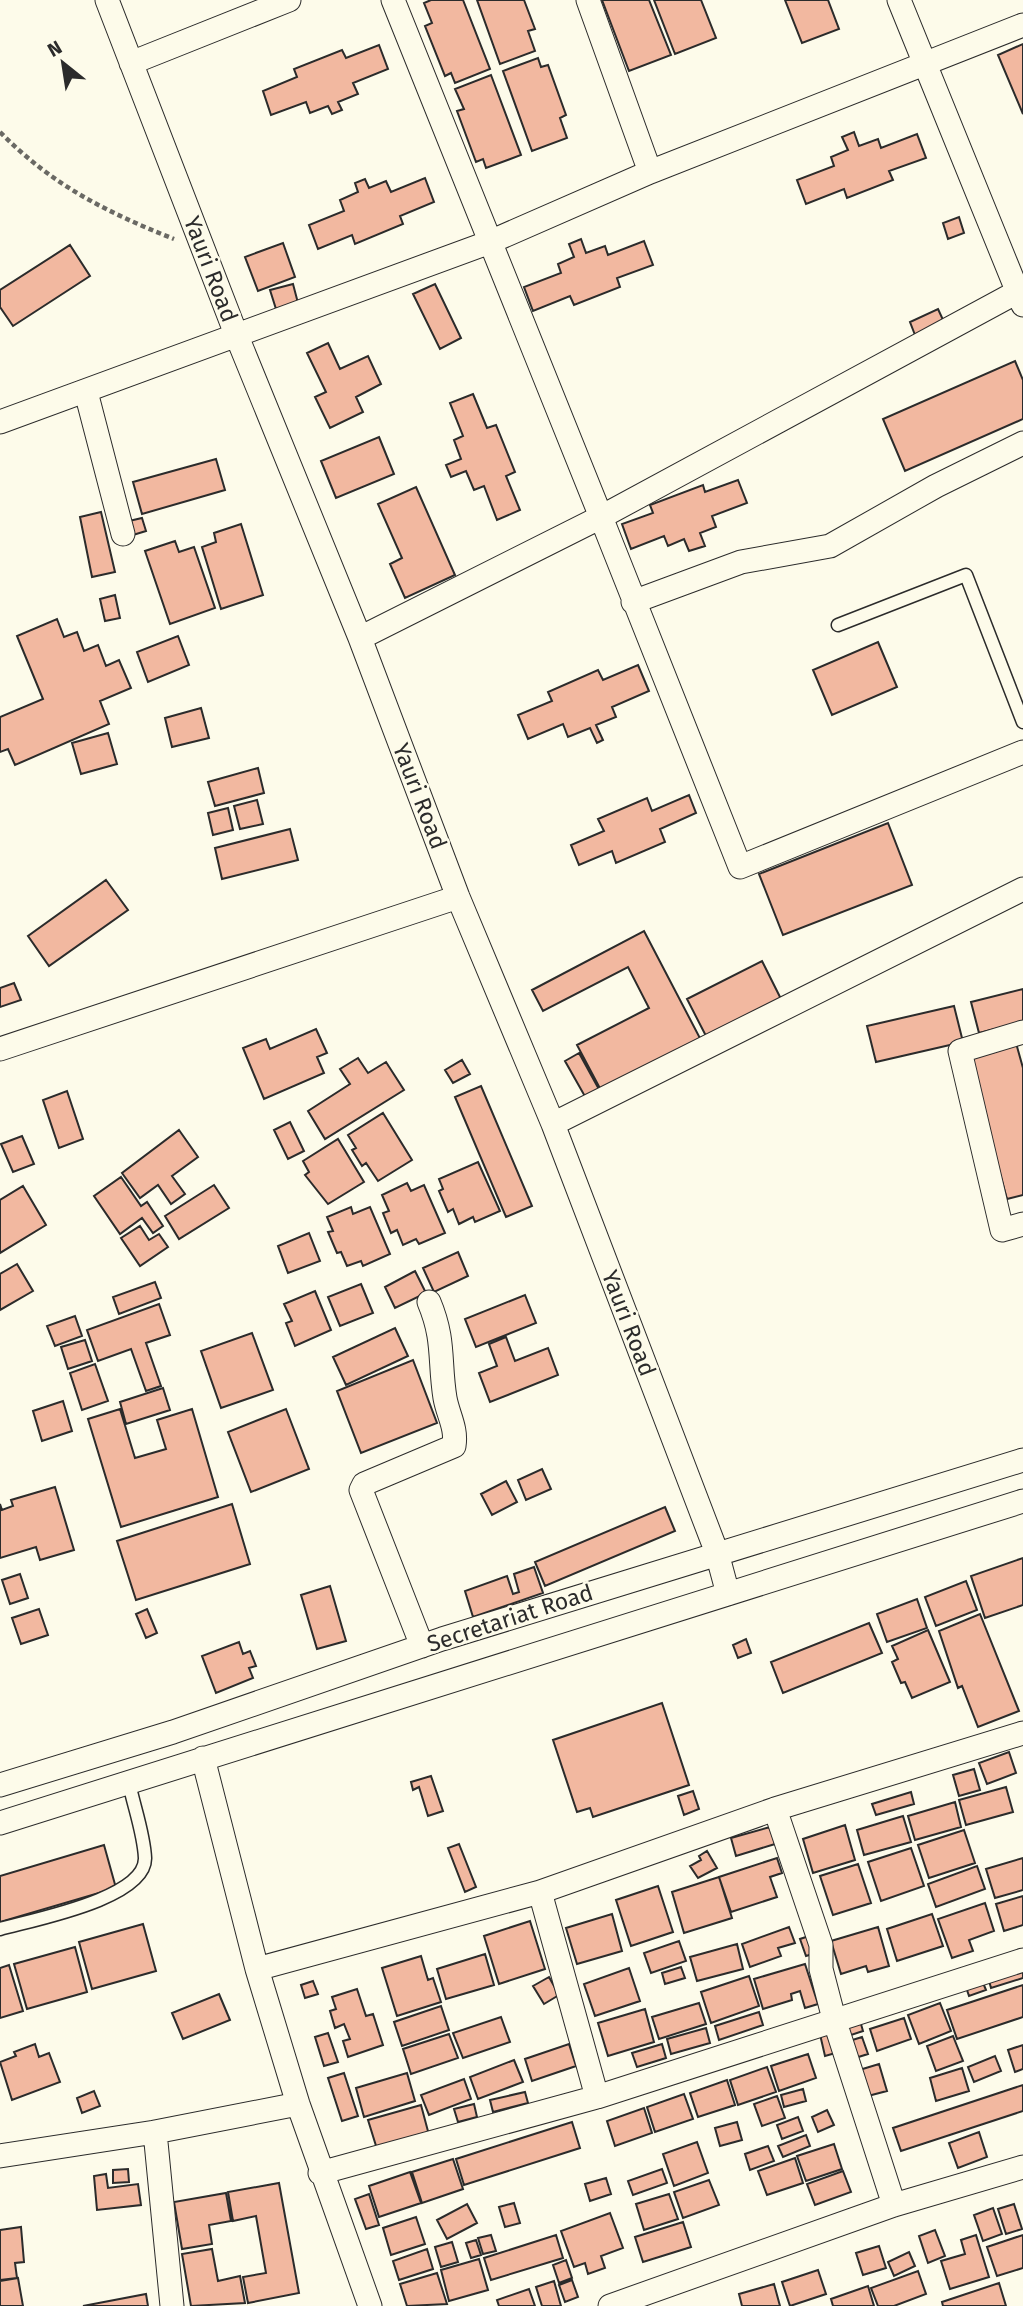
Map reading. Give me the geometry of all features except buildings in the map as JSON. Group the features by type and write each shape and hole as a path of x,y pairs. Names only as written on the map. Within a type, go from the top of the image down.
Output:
{"street":[{"name":"Yauri Road","path":"107,0 236,334 360,638 458,897 553,1124 717,1553 728,1594"},
{"path":"131,63 289,0"},
{"path":"393,0 740,867 1023,752"},
{"path":"588,0 650,172"},
{"path":"360,638 601,517 1020,299 899,0"},
{"path":"0,422 490,242 650,172 1023,25"},
{"path":"86,392 123,534"},
{"path":"633,602 741,562 830,546 936,486 1023,443"},
{"path":"553,1124 1023,890"},
{"path":"0,1049 458,897"},
{"path":"1023,1032 960,1051 1002,1230 1023,1224"},
{"path":"422,1646 361,1490 364,1484 454,1446 456,1434 445,1399 440,1328 429,1302"},
{"name":"Secretariat Road","path":"0,1785 173,1731 422,1646 1023,1460"},
{"name":"Secretariat Road","path":"0,1823 1023,1501"},
{"path":"257,1969 540,1892 775,1809 1023,1733"},
{"path":"203,1758 257,1969 298,2104 320,2173 370,2306"},
{"path":"775,1809 821,1945 821,1969 834,2019 894,2205"},
{"path":"540,1892 597,2097"},
{"path":"320,2173 597,2097 1023,1960"},
{"path":"0,2156 155,2132 298,2104"},
{"path":"155,2132 172,2306"},
{"path":"610,2306 659,2298 894,2205 1023,2167"}],"lane":[{"path":"838,625 966,575 1023,722"},
{"path":"0,1929 105,1898 126,1888 139,1875 145,1860 129,1783"}],"path":[{"path":"0,132 31,164 76,194 136,224 204,251"}]}
